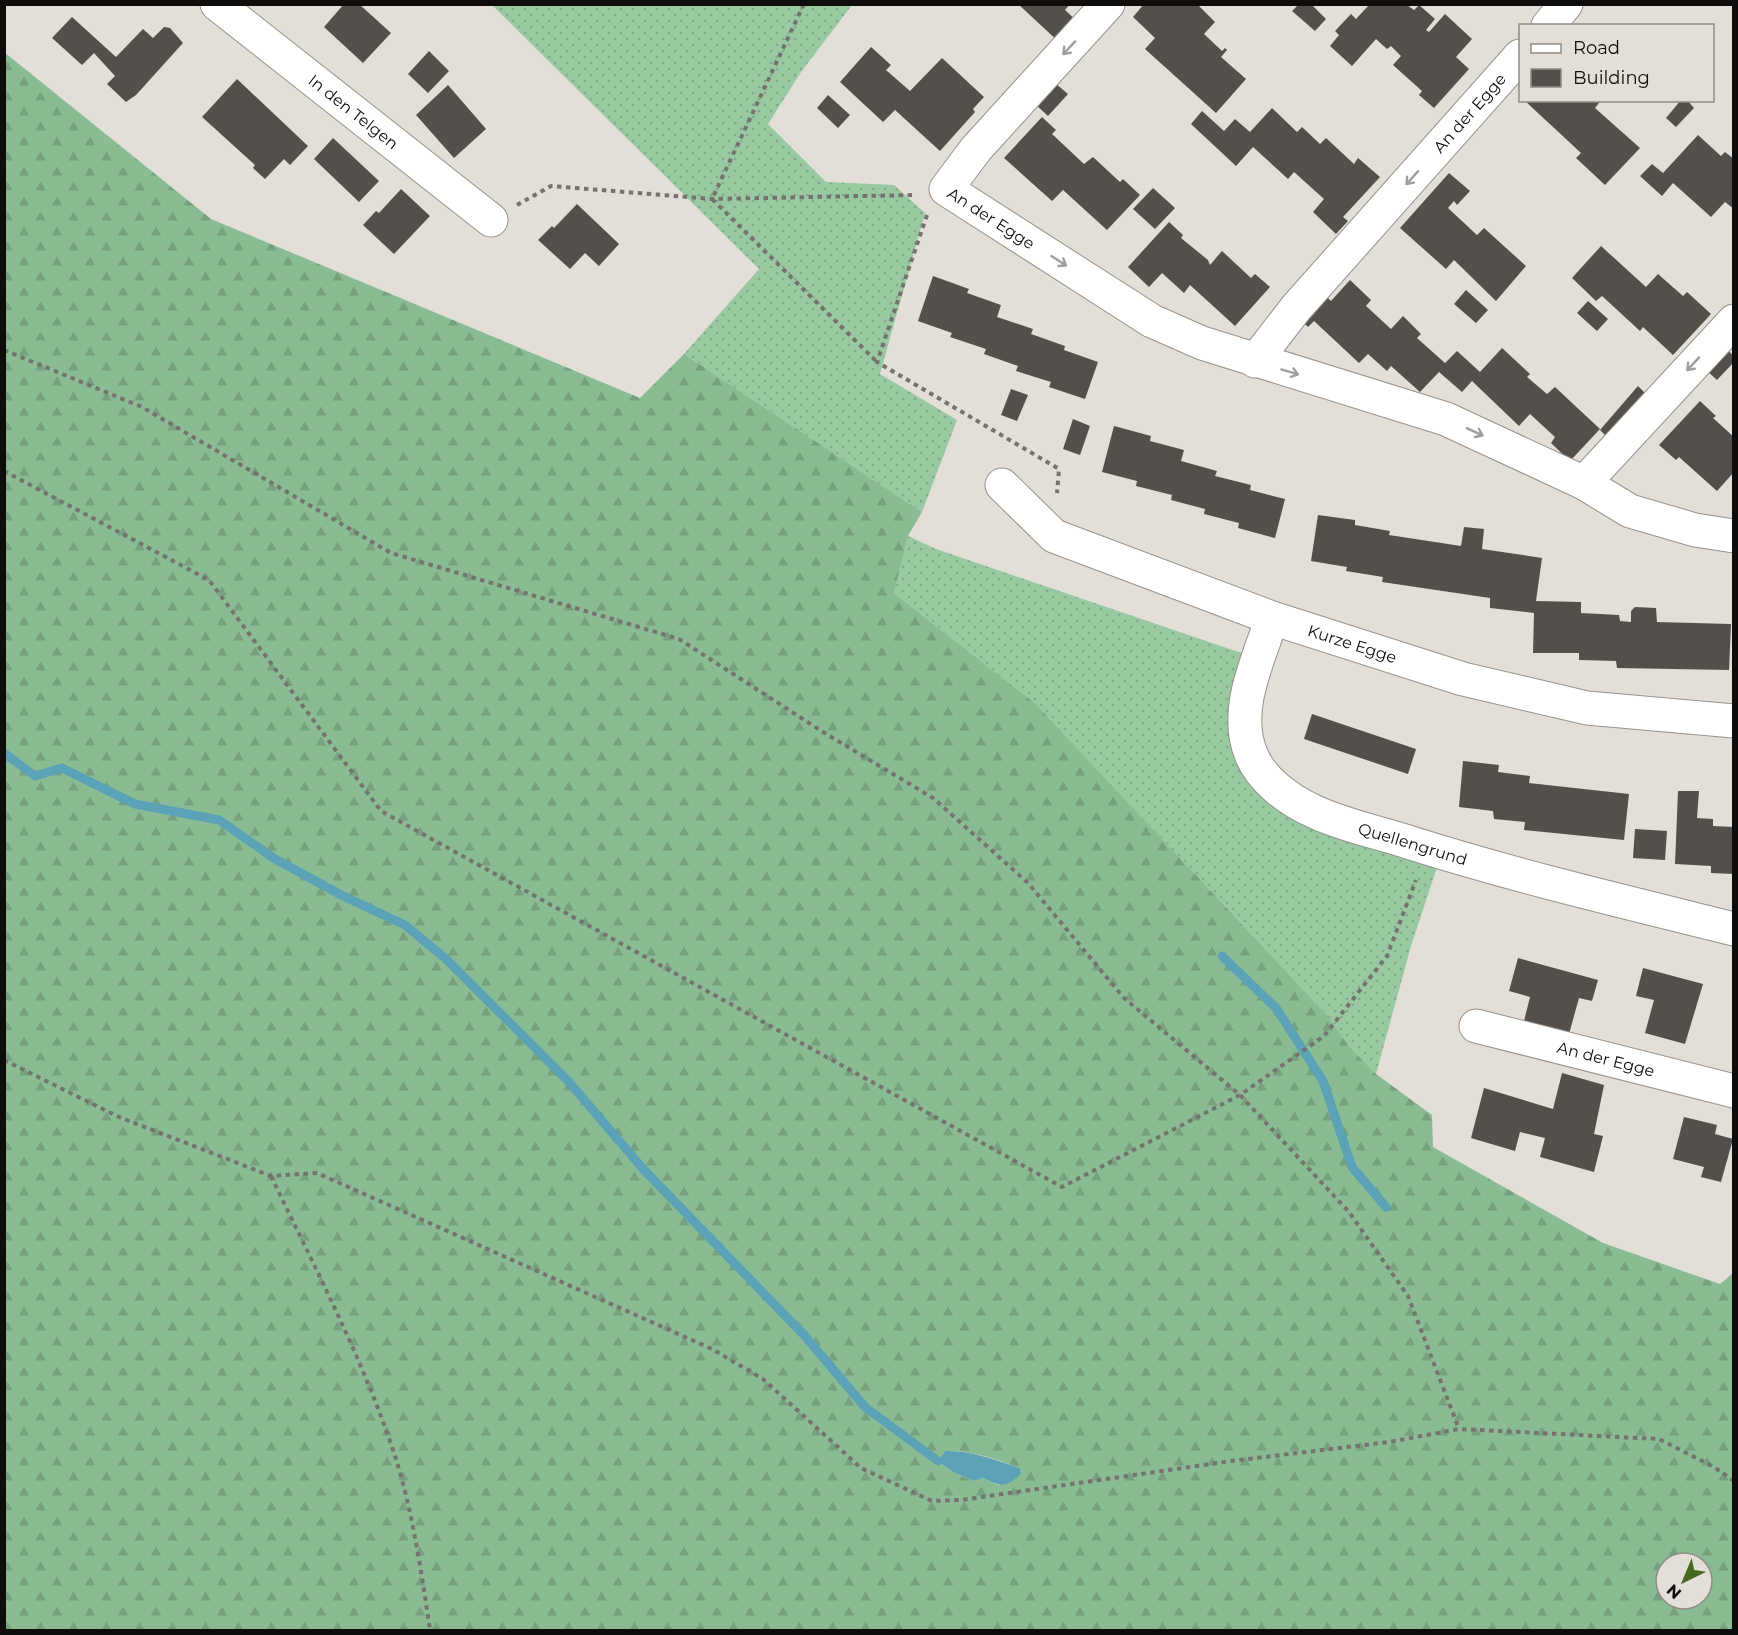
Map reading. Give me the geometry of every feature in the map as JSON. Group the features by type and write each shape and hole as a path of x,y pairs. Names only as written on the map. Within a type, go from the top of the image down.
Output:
{"street":[{"name":"In den Telgen","path":"217,4 490,220"},
{"name":"An der Egge","path":"1108,4 976,149 940,192 1152,321 1202,343 1446,419 1584,483 1630,511 1695,530 1734,536"},
{"path":"1550,24 1566,4"},
{"name":"An der Egge","path":"1255,361 1296,308 1519,58"},
{"path":"1584,483 1734,321"},
{"name":"Kurze Egge","path":"1002,485 1054,536 1272,618 1463,680 1587,708 1734,721"},
{"name":"Quellengrund","path":"1272,618 1245,703 1244,732 1251,756 1276,789 1314,812 1428,848 1555,884 1734,929"},
{"name":"An der Egge","path":"1476,1026 1734,1091"}],"path":[{"path":"712,199 804,4"},
{"path":"490,220 551,186 712,199 940,192 877,362"},
{"path":"712,199 877,362 1059,469 1054,536"},
{"path":"4,350 142,407 391,553 678,639 823,732 933,798 1028,884 1124,998 1240,1095 1349,1212 1408,1296 1459,1429"},
{"path":"4,471 209,580 381,811 1062,1187 1240,1095 1324,1036 1387,956 1428,848"},
{"path":"4,1060 119,1117 271,1176 317,1173 712,1348 763,1379 861,1468 932,1501 961,1500 1231,1461 1389,1442 1459,1429 1659,1439 1714,1467 1734,1481"},
{"path":"271,1176 354,1352 395,1457 422,1576 430,1630"}],"green space":[{"path":"492,5 852,5 801,72 768,124 826,182 894,185 925,213 880,374 957,420 922,512 684,354 759,269"},
{"path":"4,52 211,219 640,398 684,354 922,512 908,536 894,593 1036,704 1328,1016 1348,1045 1376,1074 1432,1115 1433,1147 1603,1243 1720,1284 1733,1273 1733,1630 5,1630","holes":["945,1451 993,1458 1020,1468 1021,1474 998,1485 983,1478 974,1481 953,1472 938,1461"]},
{"path":"908,536 936,549 1256,658 1242,704 1276,792 1441,855 1411,946 1376,1074 1348,1045 1328,1016 1036,704 894,593"}],"water":[{"path":"945,1451 964,1452 993,1459 1020,1468 1021,1474 1003,1485 983,1478 974,1481 953,1472 938,1461"}],"building":[{"path":"344,4 359,4 391,33 363,63 324,27"},
{"path":"1018,4 1070,4 1065,10 1079,23 1060,43"},
{"path":"1144,4 1197,4 1215,22 1204,34 1222,51 1225,48 1227,50 1221,57 1246,79 1216,113 1145,49 1155,38 1133,17"},
{"path":"1299,4 1311,4 1326,19 1315,31 1292,11"},
{"path":"1369,5 1407,5 1414,10 1419,5 1435,19 1426,30 1429,32 1445,14 1472,39 1456,57 1469,69 1434,108 1419,95 1422,91 1393,65 1401,56 1391,46 1387,49 1376,39 1352,66 1330,46 1339,35 1335,31 1351,14 1356,19"},
{"path":"72,17 116,57 143,29 153,38 164,27 170,28 183,43 136,95 126,102 107,84 115,76 94,53 82,65 52,38"},
{"path":"871,47 891,65 886,70 910,91 942,58 984,97 973,109 975,112 940,151 895,110 883,122 840,82"},
{"path":"429,51 449,71 428,93 408,74"},
{"path":"237,79 308,146 290,165 284,159 265,179 253,168 255,165 202,117"},
{"path":"1055,83 1068,94 1048,116 1035,104"},
{"path":"448,85 486,129 454,158 416,115"},
{"path":"828,95 850,115 838,128 817,108"},
{"path":"1526,102 1600,102 1595,108 1640,148 1605,185 1576,158 1581,153"},
{"path":"1679,102 1689,102 1694,108 1676,127 1666,118"},
{"path":"1272,108 1297,132 1302,127 1320,144 1326,138 1354,164 1358,158 1380,177 1343,217 1348,221 1336,234 1313,212 1324,199 1294,172 1288,179 1253,147 1236,166 1191,124 1202,111 1224,131 1235,119 1250,132"},
{"path":"1042,117 1056,130 1052,134 1084,164 1093,157 1120,182 1123,179 1140,195 1107,230 1063,190 1052,201 1004,158"},
{"path":"1698,135 1721,156 1725,152 1734,159 1734,209 1725,202 1711,217 1673,183 1662,196 1640,176 1652,164 1663,173"},
{"path":"333,138 379,181 359,202 314,159"},
{"path":"1449,173 1470,191 1457,205 1454,201 1448,208 1477,235 1484,228 1526,266 1496,301 1454,260 1446,269 1400,228"},
{"path":"1153,188 1175,208 1155,229 1133,209"},
{"path":"401,189 430,216 394,254 363,225 376,211 379,213"},
{"path":"577,204 619,244 599,266 585,253 570,269 538,240 552,226 554,228"},
{"path":"1169,222 1183,235 1181,238 1208,260 1210,265 1222,251 1251,278 1255,274 1270,287 1235,326 1190,285 1184,293 1162,273 1149,287 1128,267"},
{"path":"1601,246 1646,287 1658,274 1683,296 1687,292 1711,314 1673,355 1643,327 1640,331 1602,296 1596,301 1572,278"},
{"path":"933,276 969,289 967,293 1001,305 997,317 1033,329 1031,334 1065,346 1064,350 1098,362 1085,399 1049,387 1051,382 1016,371 1018,366 984,354 986,349 950,337 952,333 918,321"},
{"path":"1350,280 1371,300 1366,306 1391,329 1403,316 1421,334 1417,338 1445,363 1457,351 1480,372 1502,348 1530,374 1527,377 1547,394 1555,387 1600,429 1570,461 1551,443 1555,437 1530,414 1519,426 1472,381 1462,392 1439,372 1420,392 1391,366 1387,371 1368,354 1359,363 1314,321 1308,327 1297,316 1320,290 1331,301"},
{"path":"1466,290 1488,310 1476,323 1454,304"},
{"path":"1588,301 1608,319 1597,331 1577,313"},
{"path":"1726,349 1734,356 1734,362 1717,380 1706,370"},
{"path":"1638,386 1649,397 1609,439 1600,430"},
{"path":"1011,389 1028,395 1017,421 1001,415"},
{"path":"1700,401 1716,416 1713,418 1734,437 1734,472 1717,491 1679,457 1676,460 1659,445"},
{"path":"1073,419 1090,426 1080,455 1063,449"},
{"path":"1114,426 1151,436 1150,441 1184,450 1181,461 1217,471 1215,476 1251,485 1250,490 1285,499 1275,538 1238,528 1239,523 1204,514 1205,509 1171,500 1172,495 1136,486 1137,481 1102,472"},
{"path":"1318,515 1355,520 1355,525 1390,531 1389,535 1461,546 1464,527 1484,529 1482,549 1542,558 1536,601 1581,602 1581,613 1619,615 1620,621 1631,622 1631,611 1635,607 1656,608 1657,622 1731,624 1729,670 1617,668 1616,661 1579,660 1579,653 1533,653 1534,613 1490,608 1490,598 1382,582 1383,577 1346,571 1347,567 1311,561"},
{"path":"1312,714 1416,749 1408,774 1304,739"},
{"path":"1463,761 1499,765 1498,772 1530,776 1529,783 1629,794 1624,840 1524,830 1525,822 1494,819 1493,811 1459,807"},
{"path":"1678,791 1699,791 1697,818 1713,819 1713,826 1734,827 1734,874 1711,873 1711,866 1675,864"},
{"path":"1635,829 1667,831 1665,860 1633,858"},
{"path":"1518,958 1598,980 1592,1001 1579,998 1569,1034 1524,1021 1530,997 1509,991"},
{"path":"1643,968 1703,984 1685,1044 1645,1033 1654,1000 1636,996"},
{"path":"1562,1073 1604,1085 1594,1134 1603,1136 1594,1172 1540,1157 1545,1138 1520,1132 1515,1151 1471,1138 1484,1088 1553,1109"},
{"path":"1684,1117 1717,1125 1715,1134 1733,1139 1721,1182 1701,1177 1704,1167 1673,1159"}],"waterway":[{"path":"4,753 35,776 62,768 135,804 219,820 275,859 343,896 405,925 446,959 568,1081 644,1170 804,1335 865,1407 938,1461"},
{"path":"1222,956 1276,1008 1323,1081 1352,1167 1386,1207"}]}
